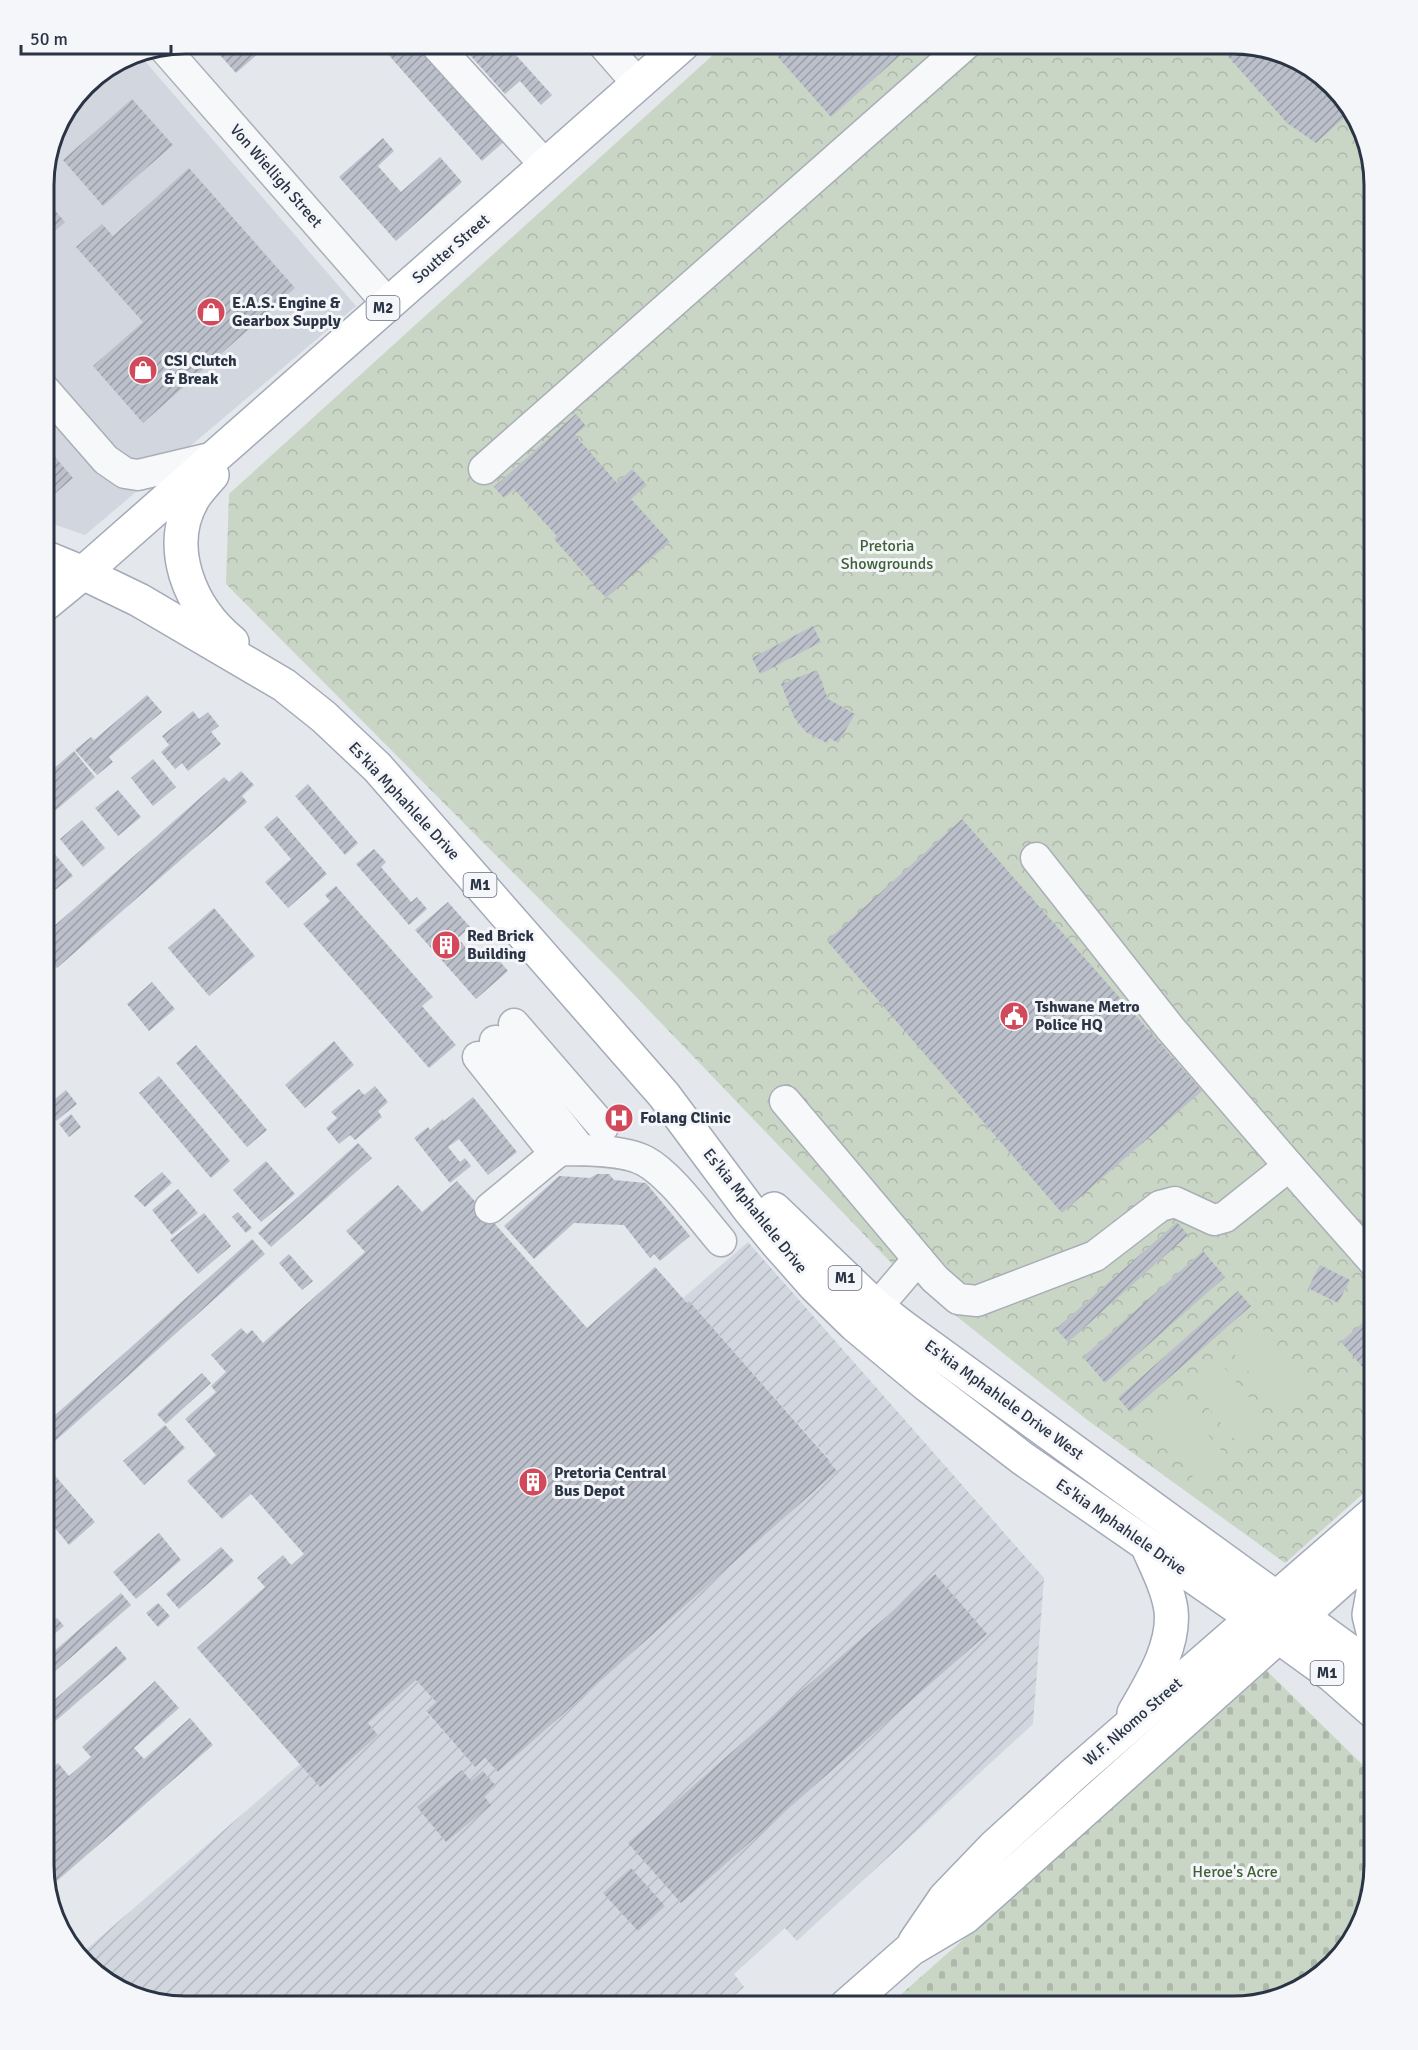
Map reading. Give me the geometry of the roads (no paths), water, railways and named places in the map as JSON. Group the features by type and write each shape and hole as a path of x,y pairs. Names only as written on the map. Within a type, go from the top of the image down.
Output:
{"main road":[{"name":"Soutter Street","path":"83,573 638,84 666,54"},
{"path":"271,407 195,495 184,523 182,551 186,578 209,619 227,638 284,685"},
{"name":"Es'kia Mphahlele Drive","path":"54,561 139,600 284,685 324,717 376,767 664,1095 763,1226 815,1286 855,1325 927,1385 1022,1458 1147,1545 1278,1617 1333,1676 1364,1703"},
{"name":"M2","path":"54,597 83,573"},
{"name":"Es'kia Mphahlele Drive West","path":"664,1095 790,1226 877,1307 1278,1617 1364,1664"},
{"name":"W.F. Nkomo Street","path":"857,1996 911,1949 965,1917 1278,1617 1364,1525"},
{"path":"1124,1730 1151,1682 1172,1628 1171,1609 1147,1545"},
{"name":"W.F. Nkomo Street","path":"911,1949 945,1898 994,1847 1124,1730 1278,1617 1364,1558"}],"street":[{"path":"445,54 549,162"},
{"path":"461,54 549,162"},
{"path":"612,54 638,84"},
{"path":"484,470 955,54"},
{"name":"Von Wielligh Street","path":"170,55 388,304"},
{"path":"54,401 106,460 125,473 138,475 214,457"},
{"path":"1036,858 1170,1028 1364,1251"},
{"path":"568,1152 496,1041 603,1127"},
{"path":"785,1101 935,1279 958,1299 977,1300 1095,1256 1160,1206 1175,1202 1214,1220 1225,1217 1289,1167"},
{"path":"489,1208 568,1152 630,1156 644,1160 663,1175 721,1241"},
{"path":"877,1307 918,1259"}],"place":[{"name":"E.A.S. Engine & Gearbox Supply","path":"211,312"},
{"name":"CSI Clutch & Break","path":"143,370"},
{"name":"Red Brick Building","path":"446,945"},
{"name":"Tshwane Metro Police HQ","path":"1014,1016"},
{"name":"Folang Clinic","path":"619,1118"},
{"name":"Pretoria Central Bus Depot","path":"533,1482"}],"park label":[{"name":"Pretoria Showgrounds","path":"887,555"},
{"name":"Heroe's Acre","path":"1235,1872"}]}
